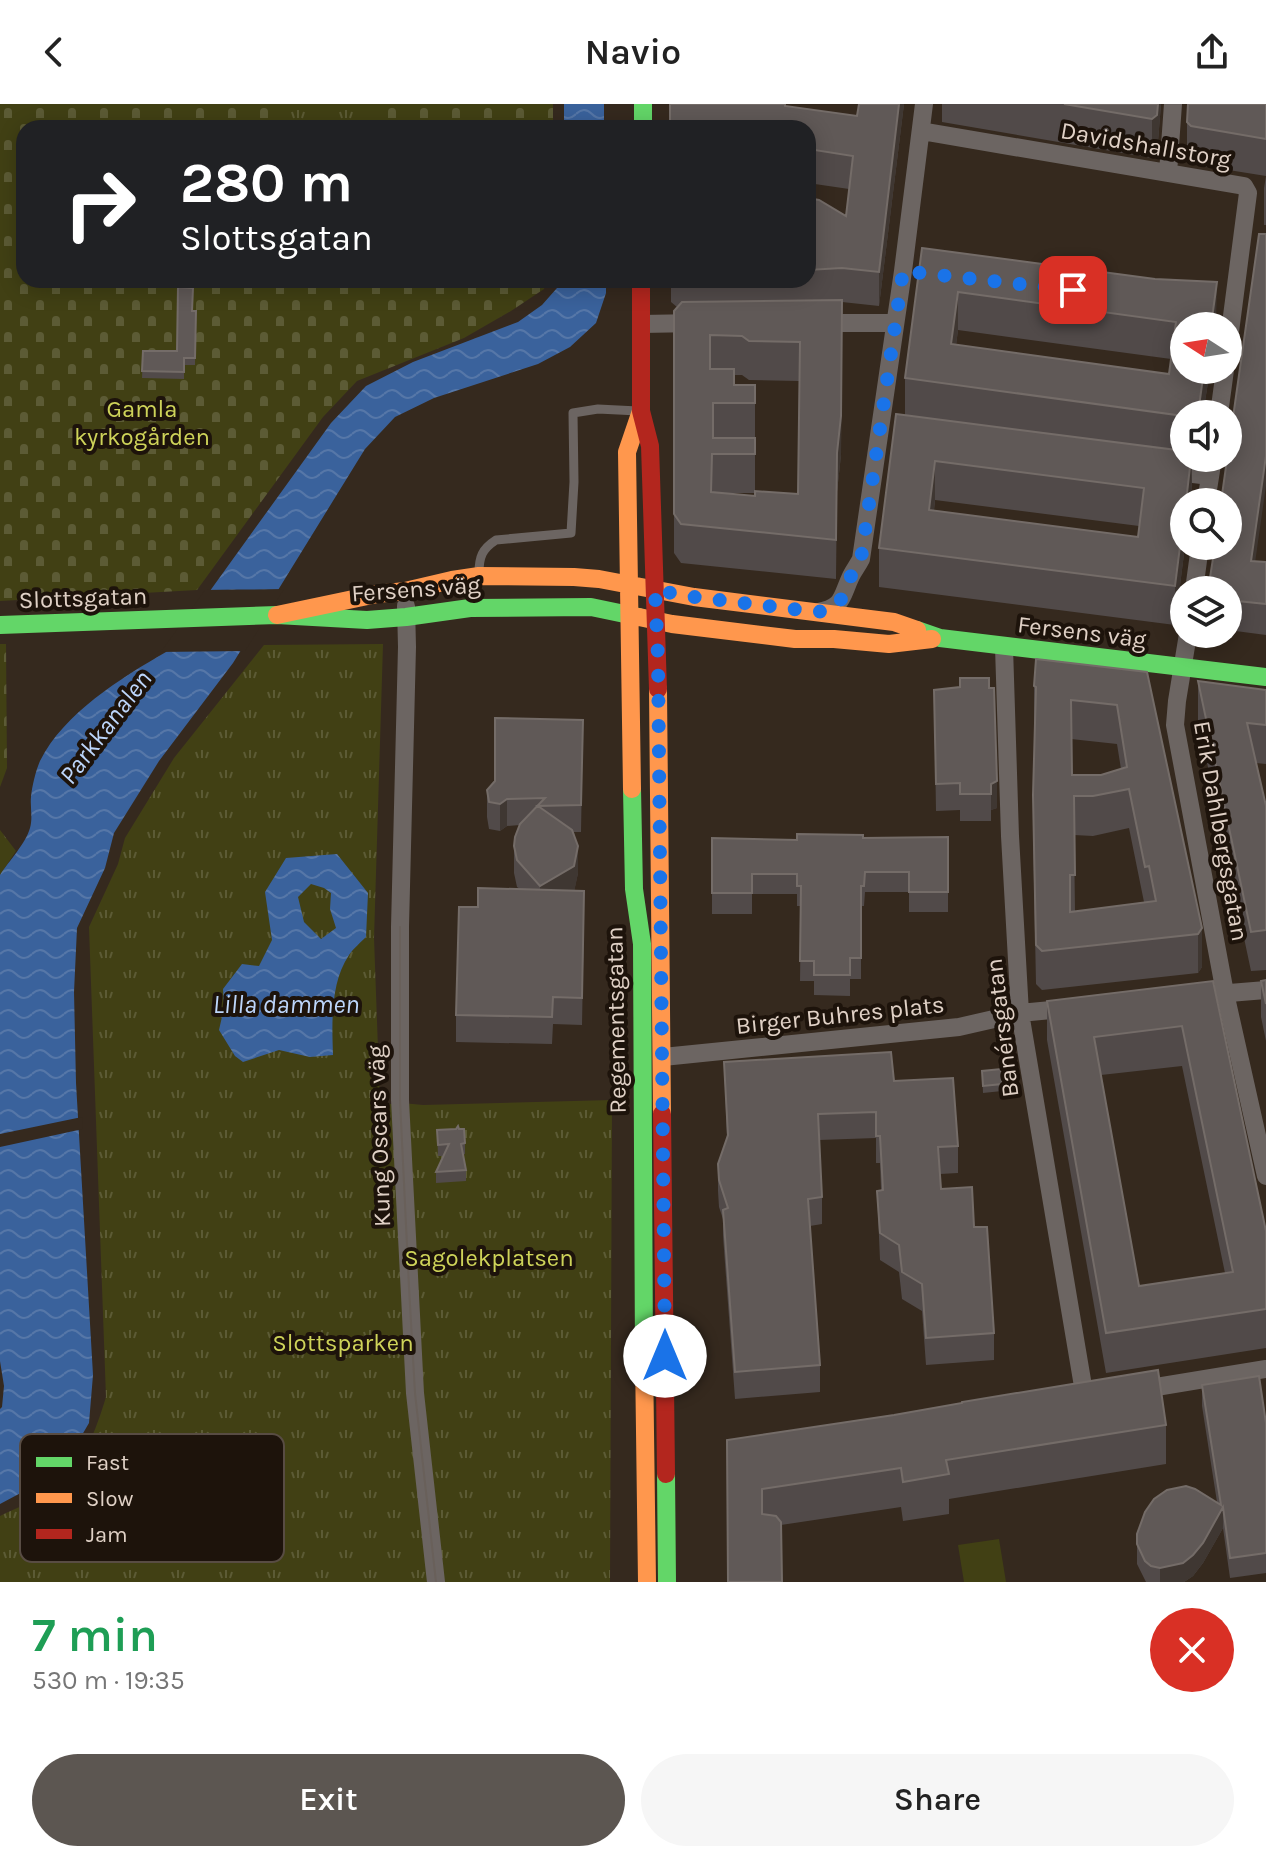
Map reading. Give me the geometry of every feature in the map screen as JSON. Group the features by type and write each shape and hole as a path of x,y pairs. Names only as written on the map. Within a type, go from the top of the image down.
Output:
{"main road":[{"name":"Regementsgatan","path":"641,288 641,411 650,446 656,620 667,1582"},
{"name":"Regementsgatan","path":"641,411 627,452 634,889 642,944 647,1582"},
{"name":"Fersens väg","path":"277,615 479,576 574,577 655,590"},
{"path":"655,590 824,613"},
{"name":"Fersens väg","path":"277,615 367,620 470,608 591,607 656,620 804,640 834,639 889,644 940,638"},
{"name":"Fersens väg","path":"824,613 894,622 940,638 1266,677"},
{"name":"Slottsgatan","path":"0,625 277,615"}],"street":[{"path":"824,613 843,599 861,559 887,438 895,323 924,104"},
{"path":"1168,173 1173,104"},
{"name":"Davidshallstorg","path":"921,131 1244,186 1248,193 1248,248 1226,312"},
{"path":"903,271 924,273"},
{"path":"641,324 712,323"},
{"path":"808,323 895,323"},
{"path":"1147,469 1170,468"},
{"name":"Kung Oscars väg","path":"405,591 400,1100 415,1393 436,1582"},
{"name":"Banérsgatan","path":"1004,647 1020,1013 1100,1396"},
{"name":"Erik Dahlbergsgatan","path":"1186,648 1175,725 1225,993 1266,1176"},
{"path":"1177,998 1266,990"},
{"name":"Birger Buhres plats","path":"663,1057 959,1027 1020,1013 1083,1007"},
{"path":"1063,1401 1266,1369"}],"lane":[{"path":"479,576 479,563 486,547 496,540 571,533 573,413 598,409 641,411"}],"green space":[{"name":"Gamla kyrkogården","path":"0,104 553,104 553,120 16,120 16,288 544,288 464,338 357,381 323,417 197,590 0,601"},
{"path":"284,104 369,104 376,120 276,120"},
{"path":"0,644 6,644 7,768 0,787"},
{"name":"Slottsparken","path":"383,644 374,938 380,1105 612,1100 610,1582 0,1582 0,1516 20,1507 20,1562 284,1562 284,1434 93,1434 106,1397 89,927 118,864 125,838 174,758 264,645"},
{"path":"0,830 16,851 0,875"},
{"path":"999,1539 1006,1582 964,1582 958,1545"}],"water":[{"path":"564,104 604,104 604,120 564,120"},
{"name":"Parkkanalen","path":"557,288 606,288 596,323 570,347 538,364 434,398 395,417 365,449 233,663 159,761 114,833 105,868 77,928 74,992 76,1083 93,1375 89,1423 83,1434 20,1434 20,1493 0,1504 0,1409 4,1386 0,1361 0,875 28,834 32,793 40,761 63,727 95,698 166,652 331,423 366,386 413,362 518,322 542,305"},
{"name":"Lilla dammen","path":"337,854 368,893 366,937 349,955 338,978 332,1030 333,1055 310,1057 279,1050 243,1062 235,1056 219,1030 224,1008 223,989 242,964 259,966 272,940 265,892 286,858","holes":["311,884 331,893 330,909 336,928 321,939 304,922 298,897"]}],"pier":[{"path":"284,589 245,651 157,652 163,649 205,590"},
{"path":"82,1117 83,1129 0,1147 0,1134"}],"building":[{"path":"670,104 785,104 857,116 859,104 899,104 879,272 842,268 816,270 816,199 846,216 853,156 816,150 816,120 670,120"},
{"path":"1064,104 1158,104 1157,115 1152,119"},
{"path":"1188,104 1266,104 1266,139 1191,126 1187,122"},
{"path":"1259,234 1266,234 1266,456 1251,561 1266,562 1266,604 1242,601 1242,576 1210,576 1213,560 1242,560 1242,488 1223,488 1225,472 1242,472 1242,400 1235,400 1238,384 1242,384 1242,354"},
{"path":"922,248 1155,279 1217,282 1213,312 1170,312 1170,321 958,292 951,344 1169,374 1170,367 1170,384 1202,384 1200,400 1170,400 1170,414 905,378"},
{"path":"178,288 193,288 195,358 184,358 184,372 142,371 143,351 177,351"},
{"path":"842,300 836,540 681,524 674,514 674,311 682,302","holes":["710,335 742,336 749,341 800,342 798,494 755,491 755,496 711,492 712,454 755,454 755,438 713,438 713,403 755,403 755,385 734,385 734,369 710,369"]},
{"path":"896,414 1170,449 1170,472 1189,472 1188,488 1170,488 1170,560 1178,560 1176,576 1170,576 1170,585 879,548","holes":["935,461 1144,488 1138,537 929,510"]},
{"path":"1036,659 1147,672 1202,928 1198,934 1042,951 1036,945","holes":["1071,700 1117,705 1127,767 1101,775 1072,775","1129,789 1145,867 1149,866 1156,901 1070,912 1070,875 1075,875 1074,796"]},
{"path":"960,678 989,678 989,688 994,688 997,781 991,784 991,794 960,794 960,783 936,784 934,690 960,687"},
{"path":"1198,681 1266,690 1266,725 1247,723 1266,806 1266,930 1251,932"},
{"path":"495,718 583,720 581,805 538,806 572,830 578,846 574,866 540,886 517,860 514,846 520,824 545,798 507,799 500,804 489,802 487,790 495,781"},
{"path":"797,834 863,835 863,838 948,837 948,892 909,892 909,872 865,872 864,886 861,886 861,958 850,958 850,975 814,975 814,961 800,961 801,886 797,886 797,874 752,874 752,893 712,893 712,838 797,840"},
{"path":"478,888 584,891 582,998 553,997 552,1017 456,1015 459,907 478,907"},
{"path":"1266,980 1266,1004 1261,981"},
{"path":"1213,981 1266,1231 1266,1309 1106,1333 1047,1001","holes":["1182,1026 1233,1272 1139,1286 1094,1037"]},
{"path":"891,1052 894,1081 953,1078 958,1146 938,1147 941,1189 972,1187 974,1227 987,1227 994,1333 926,1338 922,1284 902,1272 899,1245 880,1233 877,1191 883,1190 876,1112 818,1114 822,1197 808,1199 820,1365 735,1372 723,1210 728,1208 719,1180 718,1164 728,1135 724,1062"},
{"path":"1001,1069 1002,1084 983,1086 982,1071"},
{"path":"458,1126 464,1129 465,1143 461,1144 466,1170 436,1172 449,1144 438,1145 437,1130 456,1129"},
{"path":"1158,1370 1166,1425 946,1460 949,1474 903,1482 901,1468 762,1489 762,1514 776,1516 781,1522 782,1582 728,1582 727,1440"},
{"path":"1259,1376 1266,1423 1266,1553 1230,1558 1223,1507 1193,1555 1183,1563 1160,1568 1151,1566 1137,1544 1137,1534 1145,1512 1154,1499 1167,1490 1186,1486 1221,1505 1202,1385"}],"tram line":[{"path":"400,927 400,1100 409,1287 415,1393 436,1582"}],"traffic: fast":[{"path":"643,104 643,120"},
{"path":"0,625 277,615 367,620 470,608 591,607 639,617"},
{"path":"917,630 940,638 1266,677"},
{"path":"632,789 634,889 642,944 644,1356"},
{"path":"666,1474 667,1582"}],"traffic: slow":[{"path":"632,789 627,452 641,411"},
{"path":"277,615 479,576 574,577 694,597 894,622 917,630"},
{"path":"639,617 795,639 889,644 932,639"},
{"path":"658,689 662,1114"},
{"path":"644,1356 647,1582"}],"traffic: jam":[{"path":"641,288 641,411 650,446 658,689"},
{"path":"662,1114 666,1474"}],"route":[{"path":"665,1356 655,590 818,612 838,604 861,559 903,271 1073,290"}],"park label":[{"name":"Sagolekplatsen","path":"489,1258"}]}
